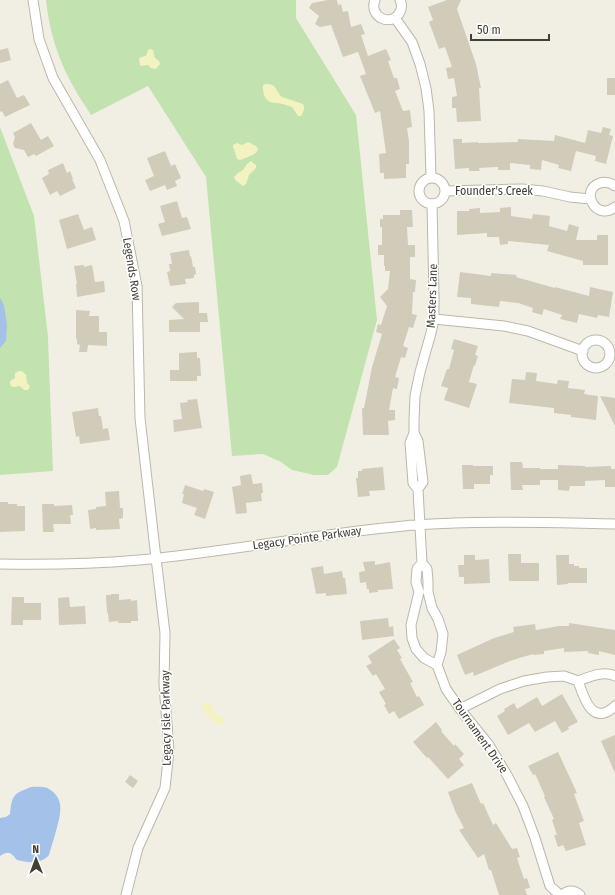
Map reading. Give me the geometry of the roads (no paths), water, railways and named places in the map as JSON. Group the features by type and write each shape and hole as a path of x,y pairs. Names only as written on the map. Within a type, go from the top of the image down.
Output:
{"street":[{"name":"Legends Row","path":"33,0 39,39 53,78 100,160 124,221 137,286 140,418 156,558"},
{"path":"375,0 373,3 373,9 380,18 385,20 396,18 402,9 402,3 400,0"},
{"path":"396,18 412,42 420,64 426,88 431,178"},
{"path":"435,178 442,183 445,191 440,202 428,204 424,202 418,189 422,181 435,178"},
{"path":"615,186 610,183 600,183 592,189 590,194 590,199 595,208 600,210 610,210 615,207"},
{"name":"Founder's Creek","path":"445,191 522,189 590,199"},
{"name":"Masters Lane","path":"420,524 418,490 413,483 416,463 410,443 414,433 415,396 434,319 432,204"},
{"path":"434,319 504,326 528,331 583,351"},
{"name":"Legacy Pointe Parkway","path":"0,564 83,564 156,558 352,531 420,524 479,522 615,524"},
{"path":"420,524 422,563 417,569 416,582 423,592 438,619 443,634 441,652 437,665 424,658 416,649 412,638 411,625 423,592"},
{"name":"Legacy Isle Parkway","path":"126,895 138,848 165,788 169,751 164,684 165,633 156,558"},
{"name":"Tournament Drive","path":"437,665 446,689 489,745 523,806 550,886 561,895 565,892 571,891 580,895"},
{"path":"460,709 500,690 524,681 564,676 578,681 594,675 611,674 615,676"},
{"path":"578,681 584,698 592,710 599,713 607,713 615,706"}],"water":[{"path":"0,298 4,305 7,325 6,341 0,348"},
{"path":"31,787 43,787 49,789 58,798 60,803 59,820 49,855 43,860 30,862 17,860 10,853 0,856 0,818 6,817 10,814 14,796"}]}
